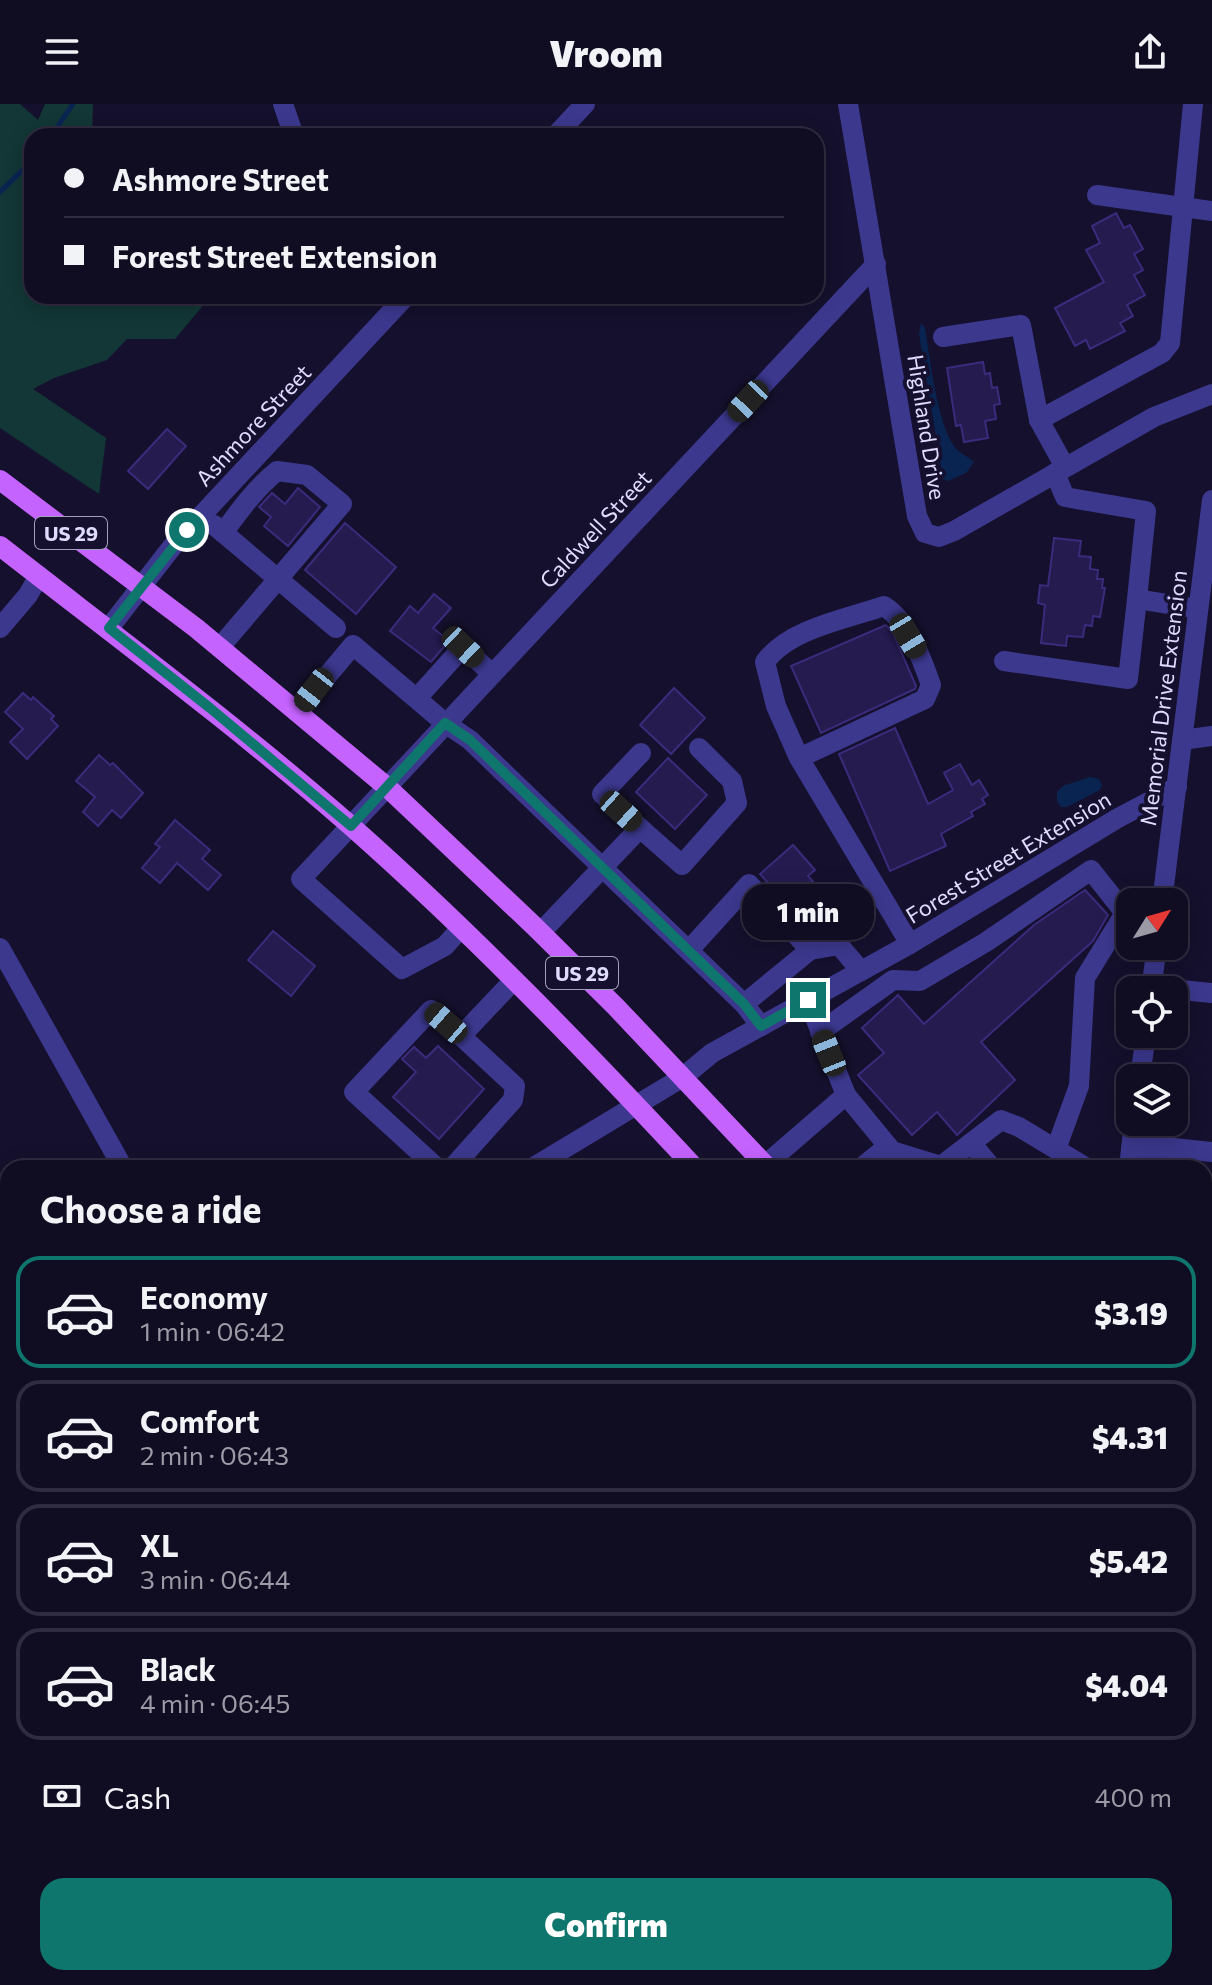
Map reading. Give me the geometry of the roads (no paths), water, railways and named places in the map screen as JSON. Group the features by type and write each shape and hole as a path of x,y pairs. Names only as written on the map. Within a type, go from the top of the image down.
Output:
{"main road":[{"name":"US 29","path":"2,487 141,586 220,647 387,787 541,932 760,1160"},
{"name":"US 29","path":"0,546 222,718 351,826 514,980 688,1160"}],"street":[{"path":"283,104 291,128"},
{"path":"562,128 585,104"},
{"name":"Highland Drive","path":"848,104 917,516 925,533 939,537 954,531 1154,417 1212,394"},
{"path":"1039,420 1162,353 1170,343 1193,104"},
{"path":"1097,195 1212,211"},
{"name":"Caldwell Street","path":"460,929 445,946 402,969 301,879 876,264"},
{"name":"Ashmore Street","path":"109,628 172,547 399,304"},
{"path":"943,337 1021,325 1039,420 1060,470 1065,497 1146,511 1128,679 1004,661"},
{"path":"220,647 342,504 307,475 277,471 262,484 223,533"},
{"name":"Memorial Drive Extension","path":"1164,888 1182,740 1203,638 1198,609 1207,574 1212,500"},
{"path":"202,514 336,628"},
{"path":"0,628 28,595 39,576"},
{"path":"1137,599 1198,609"},
{"path":"799,758 925,699 931,685 922,660 894,613 884,606 792,637 774,648 765,662 768,684 799,758 910,944"},
{"path":"297,712 353,645 445,723 470,740 744,1004 761,1026"},
{"path":"417,698 463,647 492,674"},
{"path":"1182,740 1212,736"},
{"path":"641,753 602,794 682,865 737,803 732,781 699,748"},
{"name":"Forest Street Extension","path":"545,1160 683,1077 712,1053 910,944 1118,818 1177,787"},
{"path":"541,932 640,828"},
{"path":"820,1032 893,980 920,981 986,942 1091,870 1125,913 1085,978 1079,1086 1056,1149"},
{"path":"689,950 749,884 810,950"},
{"path":"744,1004 810,950 839,945 861,971"},
{"path":"0,948 119,1160"},
{"path":"461,1036 514,980"},
{"path":"1188,991 1212,993"},
{"path":"808,1000 846,1095 892,1151 921,1160"},
{"path":"428,1160 354,1092 431,1010 515,1086 513,1100 459,1160"},
{"path":"773,1160 846,1095"},
{"path":"949,1160 1001,1120 1019,1127 1074,1160"},
{"path":"1132,1136 1130,1158 1174,1148 1212,1152"},
{"path":"971,1143 985,1160"},
{"path":"873,1160 888,1146"}],"water":[{"path":"921,323 925,328 943,422 956,448 974,462 966,473 948,481 943,479 919,334"},
{"path":"1090,777 1099,779 1102,785 1100,790 1061,807 1057,792 1063,786"}],"waterway":[{"path":"56,128 73,104"},
{"path":"0,192 24,169"}]}
